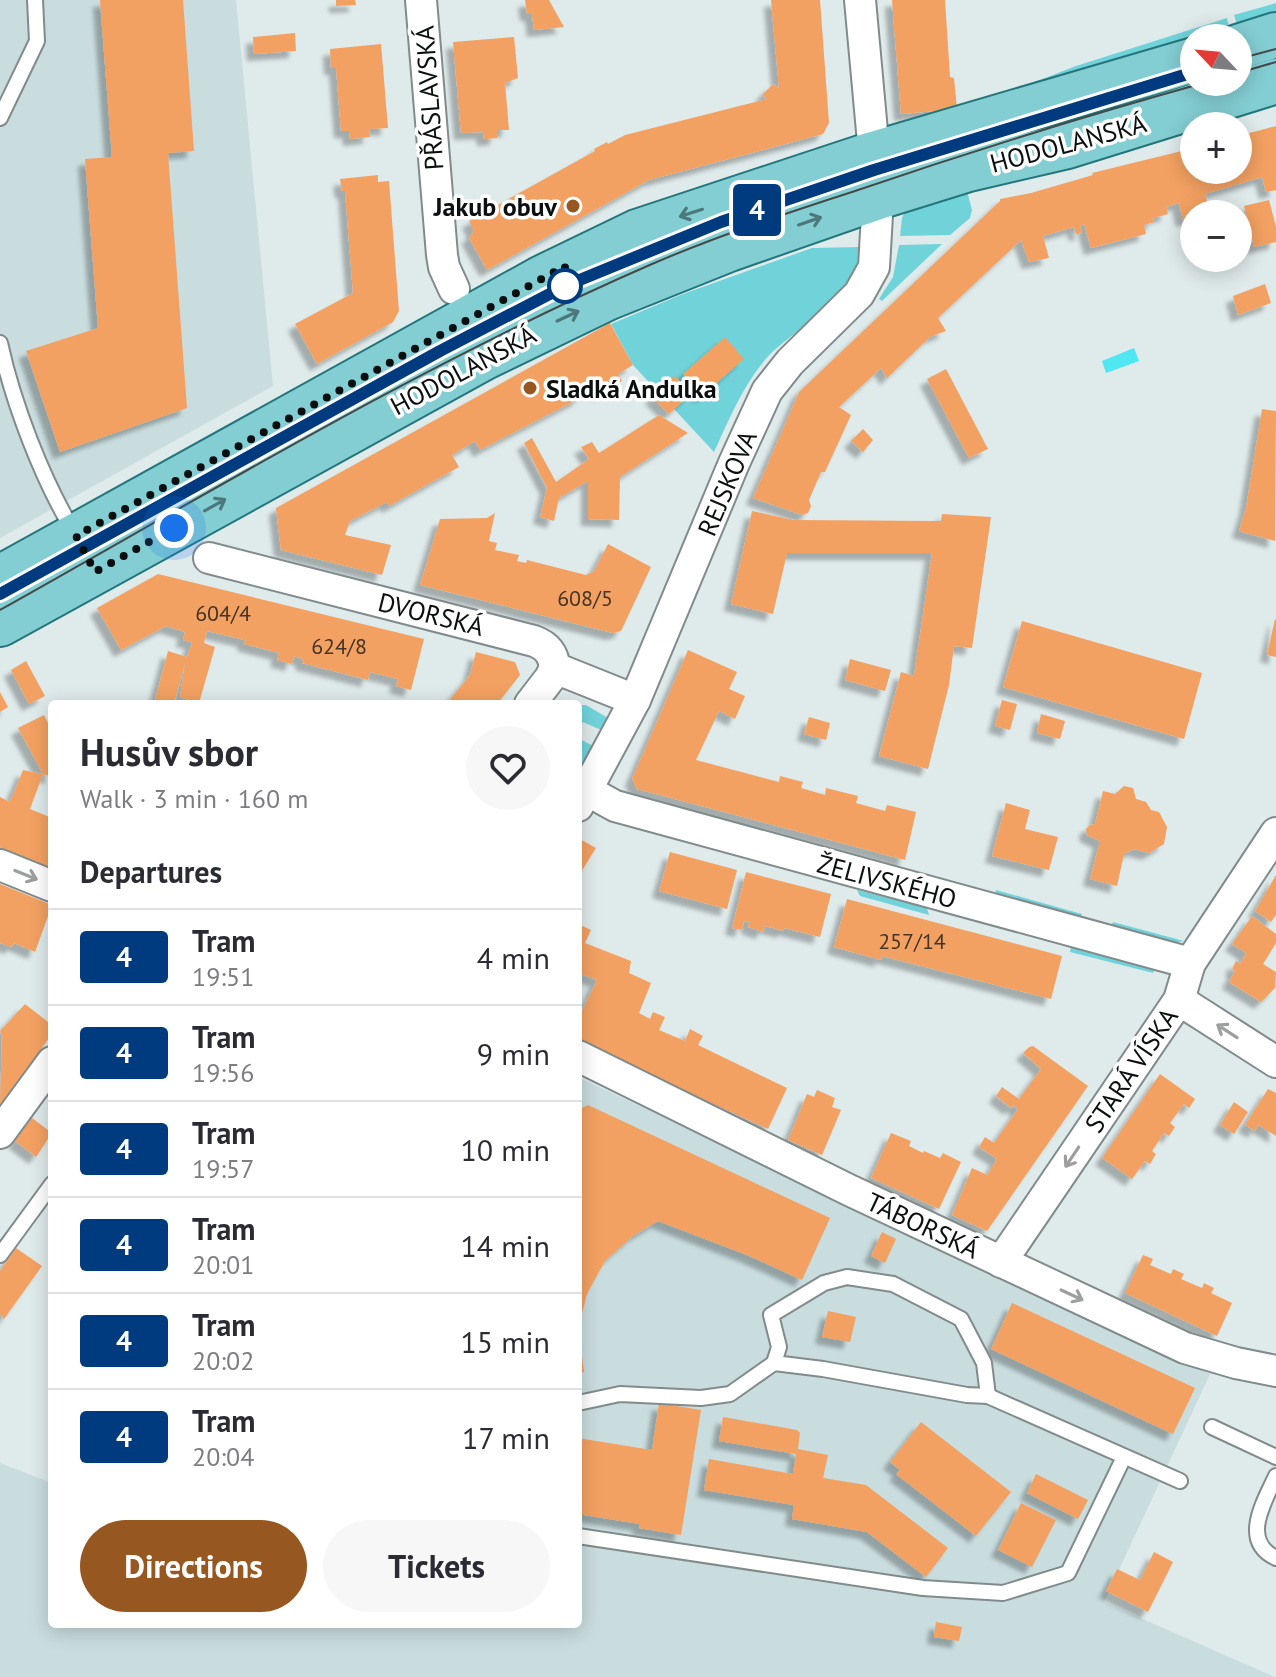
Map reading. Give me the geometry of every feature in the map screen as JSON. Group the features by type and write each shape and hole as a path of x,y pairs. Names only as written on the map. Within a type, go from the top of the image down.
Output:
{"main road":[{"path":"1252,43 1276,35"},
{"path":"0,624 86,554 588,254 675,218 875,176 1180,65"},
{"name":"HODOLANSKÁ","path":"875,176 983,165 1067,146 1276,81"},
{"path":"0,578 86,554"}],"street":[{"name":"PŘÁSLAVSKÁ","path":"421,0 442,255 454,289"},
{"name":"REJSKOVA","path":"583,798 635,700 767,391 790,362 853,300 869,277 876,259 875,176 860,0"},
{"name":"DVORSKÁ","path":"209,558 534,641 545,645 551,652 555,668 635,700"},
{"path":"533,700 555,668"},
{"name":"ŽELIVSKÉHO","path":"583,798 1190,963"},
{"name":"STARÁ VÍSKA","path":"1001,1262 1179,1000 1190,963 1276,833"},
{"path":"0,865 48,884"},
{"path":"1179,1000 1276,1062"},
{"name":"TÁBORSKÁ","path":"582,1058 849,1190 1185,1348 1276,1371"},
{"path":"0,1133 48,1067"}],"lane":[{"path":"0,118 37,41 35,0"},
{"path":"0,343 2,364 46,480 86,554"},
{"path":"0,1255 48,1189"},
{"path":"582,1402 620,1394 701,1398 730,1394 774,1363 779,1347 771,1315 824,1283 847,1277 893,1284 961,1319 984,1363 988,1396"},
{"path":"774,1363 988,1396 1180,1481"},
{"path":"1212,1427 1276,1457"},
{"path":"582,1537 923,1588 1003,1593 1068,1573 1124,1457"},
{"path":"1276,1476 1258,1515 1256,1530 1267,1554 1276,1558"}],"shaded area":[{"path":"0,0 236,0 273,386 0,538"},
{"path":"1276,3 1276,25 1252,31 1252,24 1237,24 1234,15"},
{"path":"1227,18 1228,24 1208,24"},
{"path":"1180,33 1180,45 1168,44 1006,93 1076,66"},
{"path":"964,180 972,210 970,218 950,235 900,236 902,218 908,205"},
{"path":"942,244 882,301 879,299 893,277 899,245"},
{"path":"861,247 851,283 839,298 778,347 749,381 714,452 633,365 611,324 683,294 812,248"},
{"path":"1134,348 1139,361 1106,373 1102,361"},
{"path":"582,705 586,705 608,718 608,733 583,722"},
{"path":"582,740 601,750 582,774"},
{"path":"857,890 927,908 929,915 860,896"},
{"path":"996,890 1082,914 1080,919 995,896"},
{"path":"1113,922 1184,941 1172,943 1111,927"},
{"path":"1071,946 1155,968 1153,973 1070,952"},
{"path":"582,1079 1210,1374 1104,1602 1275,1677 0,1677 0,1463 48,1481 48,1628 582,1628"}],"building":[{"path":"100,0 183,0 194,151 168,153 187,408 60,452 26,351 98,328 85,159 112,157"},
{"path":"336,0 355,0 356,5 336,6"},
{"path":"525,0 549,0 564,27 534,30 532,14 527,14"},
{"path":"771,0 820,0 829,123 823,134 649,180 487,270 469,238 474,231 469,221 607,142 767,99 762,95 773,84 779,88"},
{"path":"892,0 945,0 950,77 954,78 957,109 901,114"},
{"path":"295,33 296,51 254,54 253,37"},
{"path":"514,37 518,78 505,83 509,130 497,130 497,138 484,139 483,132 461,133 453,42"},
{"path":"381,44 388,128 369,129 370,137 350,139 349,131 341,131 336,68 331,68 330,49"},
{"path":"1276,126 1276,190 1266,192 1262,177 1252,180 1252,132"},
{"path":"1180,151 1180,184 1239,184 1205,194 1207,200 1180,200 1180,207 1179,203 1166,207 1168,214 1153,218 1154,222 1144,225 1146,234 1091,248 1084,224 1080,226 1082,233 1076,234 1074,227 1043,236 1049,258 1029,262 1021,240 938,318 946,331 930,337 887,378 881,368 839,407 851,415 825,472 821,472 809,500 811,506 808,513 802,515 753,498 799,392 1000,199 1031,193 1092,173"},
{"path":"378,175 378,182 389,181 399,311 393,322 317,364 295,324 353,293 345,191 342,191 340,179"},
{"path":"1269,200 1276,227 1276,242 1254,247 1252,204"},
{"path":"1265,284 1271,303 1238,315 1233,296"},
{"path":"610,323 633,365 618,374 622,381 599,394 595,387 580,398 480,450 475,441 452,455 459,467 389,506 387,502 350,521 345,535 391,545 382,575 281,550 276,508"},
{"path":"725,337 744,359 702,396 683,374"},
{"path":"946,369 988,449 969,458 927,379"},
{"path":"675,376 691,394 669,414 652,397"},
{"path":"1262,409 1276,411 1275,541 1239,531 1246,508"},
{"path":"659,415 688,433 620,477 619,520 588,519 588,481 559,498 554,521 540,517 547,488 524,443 532,438 556,482 589,459 581,447 592,442 599,453"},
{"path":"863,429 873,440 863,452 851,441"},
{"path":"752,511 794,520 941,521 942,514 991,517 972,648 954,646 949,685 928,769 879,756 901,672 914,676 932,553 787,553 773,614 731,604"},
{"path":"495,513 489,541 497,543 495,550 519,555 517,561 526,563 527,560 586,575 594,571 608,544 651,567 621,631 613,633 420,585 440,519 487,518"},
{"path":"158,574 424,639 411,690 396,686 398,679 370,672 368,680 302,663 303,659 294,656 292,664 277,660 279,653 244,644 245,640 207,631 204,643 215,647 200,700 180,697 185,663 175,700 155,700 168,651 187,657 192,642 183,640 185,632 166,626 121,650 97,608"},
{"path":"1276,620 1276,657 1267,655"},
{"path":"1022,621 1202,673 1184,739 1003,687"},
{"path":"688,650 737,672 729,689 745,696 735,719 719,711 696,760 779,782 780,776 803,782 801,788 825,795 826,788 858,796 856,803 885,811 887,805 916,812 905,860 637,789 632,779"},
{"path":"476,652 515,662 520,675 500,700 450,700 470,675"},
{"path":"850,659 891,670 885,691 845,680"},
{"path":"26,661 45,696 29,704 11,670"},
{"path":"0,692 8,707 0,712"},
{"path":"1002,700 1017,704 1010,730 995,726"},
{"path":"1041,714 1065,721 1060,739 1037,733"},
{"path":"44,715 48,723 48,776 43,774 18,728"},
{"path":"809,717 830,723 826,740 804,734"},
{"path":"23,770 43,774 30,809 48,816 48,866 0,847 0,797 10,802"},
{"path":"1124,786 1133,788 1136,799 1159,812 1167,827 1164,844 1149,853 1134,849 1124,854 1117,886 1090,879 1100,841 1087,835 1086,829 1095,824 1103,791 1115,794"},
{"path":"1006,803 1030,810 1025,829 1058,837 1049,870 992,856"},
{"path":"582,840 596,848 582,871"},
{"path":"670,852 737,870 727,909 659,891"},
{"path":"746,872 831,894 820,937 765,926 763,932 748,927 749,922 744,921 742,930 732,928"},
{"path":"1276,875 1276,915 1271,922 1255,911"},
{"path":"0,884 48,903 48,916 35,952 14,943 12,947 0,943"},
{"path":"847,899 1062,956 1051,999 882,956 881,960 834,947"},
{"path":"1252,916 1276,934 1276,943 1263,964 1276,972 1275,988 1261,1002 1229,982 1236,961 1240,964 1246,953 1232,944"},
{"path":"582,926 591,930 585,943 631,961 629,973 651,983 639,1013 650,1019 653,1012 665,1017 659,1030 685,1041 690,1029 703,1036 698,1045 787,1088 768,1129 582,1044 582,1011 597,980 582,974"},
{"path":"25,1004 48,1022 48,1039 0,1105 2,1036 0,1031"},
{"path":"1033,1046 1088,1086 987,1231 952,1215 972,1168 987,1175 997,1159 979,1147 985,1137 994,1143 1018,1109 1013,1105 1011,1108 996,1096 1002,1087 1019,1099 1041,1069 1023,1053"},
{"path":"1160,1074 1195,1099 1189,1108 1184,1104 1170,1123 1175,1127 1169,1136 1164,1133 1152,1151 1156,1154 1150,1164 1145,1161 1132,1179 1102,1158"},
{"path":"1268,1089 1276,1093 1276,1136 1258,1125 1255,1131 1245,1125"},
{"path":"817,1090 835,1098 832,1107 841,1110 822,1155 788,1140 807,1094 814,1097"},
{"path":"1234,1102 1248,1112 1234,1134 1220,1125"},
{"path":"588,1105 830,1218 802,1280 658,1221 633,1236 605,1261 587,1294 582,1313 582,1108"},
{"path":"32,1118 48,1130 48,1139 36,1157 15,1141"},
{"path":"891,1133 911,1141 909,1146 923,1153 940,1158 943,1153 961,1162 939,1209 871,1178"},
{"path":"882,1232 896,1239 885,1263 871,1256"},
{"path":"16,1248 42,1266 4,1319 0,1314 0,1271"},
{"path":"1143,1255 1153,1259 1150,1265 1171,1274 1173,1269 1184,1274 1181,1279 1202,1288 1204,1283 1214,1288 1211,1293 1232,1303 1217,1336 1125,1293"},
{"path":"1012,1303 1195,1388 1173,1434 991,1349"},
{"path":"828,1311 856,1317 850,1342 822,1337"},
{"path":"659,1403 701,1410 681,1535 639,1528 640,1524 582,1515 582,1439 652,1450"},
{"path":"723,1417 797,1430 800,1433 798,1449 828,1455 823,1478 866,1485 948,1548 926,1577 867,1532 792,1519 794,1505 704,1490 709,1459 793,1474 796,1454 719,1441"},
{"path":"921,1422 1011,1492 976,1536 896,1474 900,1470 890,1462"},
{"path":"1036,1474 1088,1500 1078,1519 1027,1493"},
{"path":"1021,1503 1056,1520 1032,1567 998,1550"},
{"path":"1154,1552 1173,1562 1148,1612 1106,1591 1117,1569 1140,1580"},
{"path":"936,1622 962,1627 959,1641 934,1637"}],"tram line":[{"path":"1252,55 1276,49"},
{"path":"1252,69 1276,62"},
{"path":"0,594 440,351 565,286 721,222 874,170 1180,75"},
{"name":"4","path":"0,594 440,351 565,286 721,222 1025,121 1180,76"},
{"path":"0,610 403,385 568,302 652,264 751,226 940,163 1180,90"}],"place":[{"name":"Jakub obuv","path":"573,206"},
{"name":"Sladká Andulka","path":"530,388"}],"route":[{"path":"174,528 95,572 76,536 565,266 565,286"}]}
